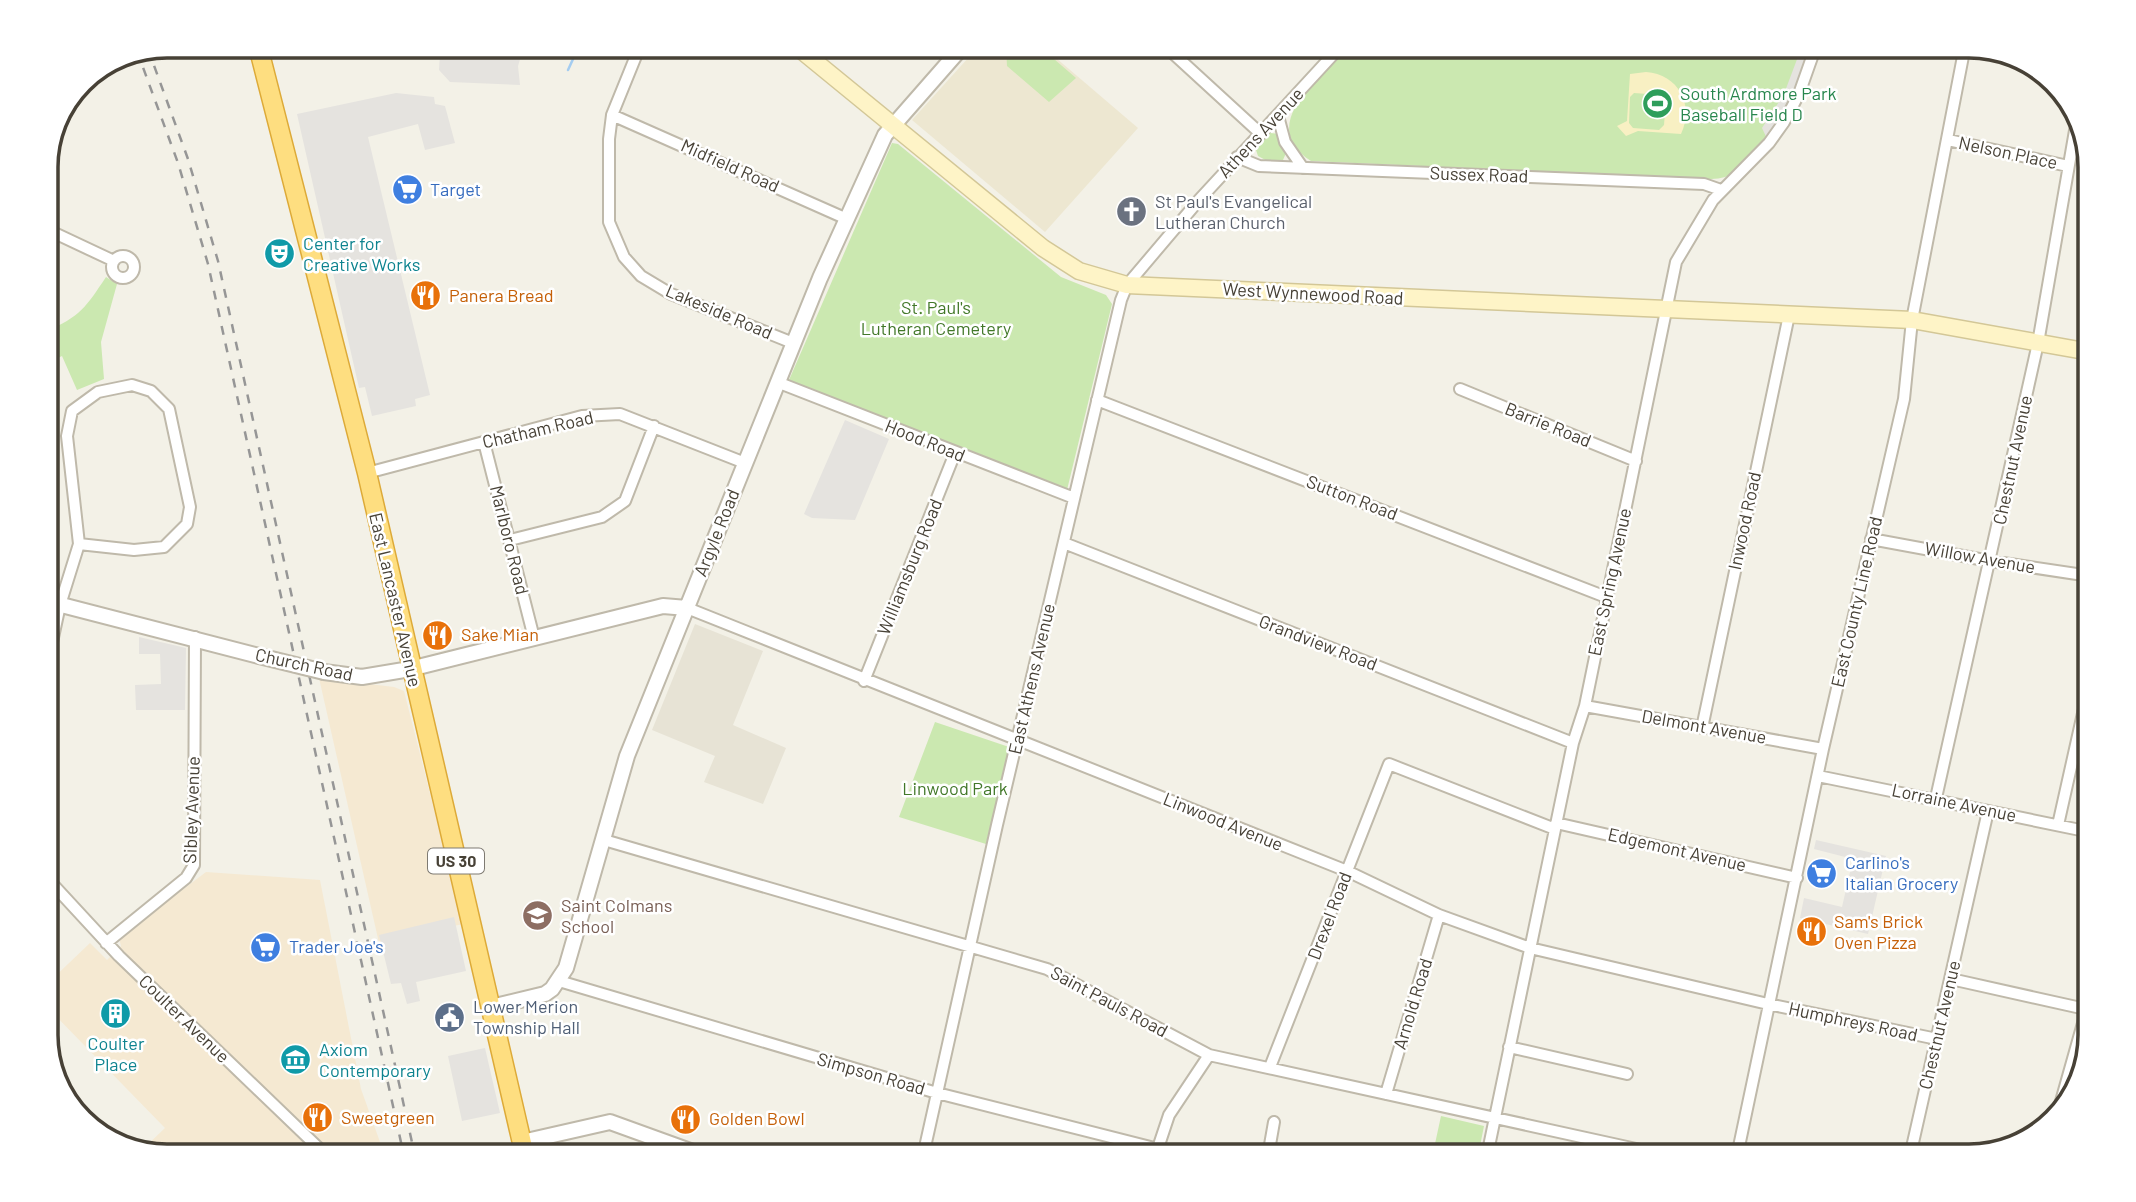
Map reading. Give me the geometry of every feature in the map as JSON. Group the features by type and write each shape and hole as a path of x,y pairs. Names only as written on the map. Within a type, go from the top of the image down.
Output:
{"highway":[{"name":"East Lancaster Avenue","path":"261,58 367,473 410,670 522,1144"}],"main road":[{"name":"West Wynnewood Road","path":"811,58 1064,263 1097,278 1127,285 1912,320 2078,350"}],"street":[{"name":"Lakeside Road","path":"635,58 612,115 609,222 624,257 641,276 671,294 793,343"},
{"name":"Argyle Road","path":"559,981 566,968 627,757 793,343 885,135 952,58"},
{"path":"1178,58 1261,134"},
{"name":"Athens Avenue","path":"1127,285 1237,158 1330,58"},
{"name":"East Spring Avenue","path":"1489,1144 1573,743 1585,706 1676,262 1700,218 1721,190 1757,156 1780,128 1799,93 1812,58"},
{"name":"East County Line Road","path":"1740,1144 1823,748 1904,399 1912,320 1963,58"},
{"name":"Midfield Road","path":"612,115 847,219"},
{"path":"1278,116 1285,142 1303,168"},
{"name":"Chestnut Avenue","path":"1936,798 2038,343 2074,136"},
{"name":"Nelson Place","path":"1948,140 2068,166"},
{"name":"Sussex Road","path":"1237,158 1259,166 1704,184 1721,190"},
{"path":"58,235 114,261"},
{"name":"East Athens Avenue","path":"926,1144 1074,498 1127,285"},
{"name":"Inwood Road","path":"1702,728 1788,315"},
{"name":"Hood Road","path":"777,382 1074,498"},
{"path":"58,592 79,544 67,436 72,411 98,392 112,387 132,386 151,391 173,417 190,507 187,524 164,547 134,550 79,544"},
{"name":"Barrie Road","path":"1460,389 1636,461"},
{"name":"Sutton Road","path":"1097,400 1606,597"},
{"name":"Chatham Road","path":"367,473 582,416 620,414 745,463"},
{"path":"510,540 602,517 625,501 654,426"},
{"name":"Marlboro Road","path":"484,442 534,638"},
{"name":"Williamsburg Road","path":"864,681 956,453"},
{"name":"Willow Avenue","path":"1871,539 2078,574"},
{"name":"Grandview Road","path":"1064,543 1573,743"},
{"name":"Church Road","path":"58,604 324,672 362,677 410,670 663,606 687,608"},
{"name":"Linwood Avenue","path":"687,608 864,681 1347,871 1439,915 1530,948 1768,1004"},
{"name":"Sibley Avenue","path":"106,943 186,878 194,865 195,637"},
{"name":"Delmont Avenue","path":"1585,706 1823,748"},
{"path":"2058,825 2078,736"},
{"name":"Drexel Road","path":"1270,1067 1389,764"},
{"name":"Edgemont Avenue","path":"1389,764 1556,826 1797,878"},
{"name":"Lorraine Avenue","path":"1818,776 1936,798 2078,829"},
{"name":"Chestnut Avenue","path":"1913,1144 1988,811"},
{"name":"Saint Pauls Road","path":"604,840 1046,969 1209,1055 1494,1119"},
{"name":"Coulter Avenue","path":"58,890 106,943 314,1144"},
{"name":"Arnold Road","path":"1386,1094 1439,915"},
{"path":"1951,979 2078,1008"},
{"path":"491,1007 545,994 559,981"},
{"name":"Simpson Road","path":"559,981 937,1093 1142,1144"},
{"name":"Humphreys Road","path":"1768,1004 1937,1039"},
{"path":"1509,1047 1627,1074"},
{"path":"2066,1086 2077,1049"},
{"path":"1159,1144 1168,1115 1209,1055"},
{"path":"1494,1119 1608,1144"},
{"path":"539,1144 610,1122 672,1144"},
{"path":"1270,1144 1274,1122"},
{"path":"654,1137 654,1144"}],"shaded area":[{"path":"440,58 520,58 518,66 520,85 450,82 439,70"},
{"path":"968,58 1056,58 1138,128 1045,232 912,120"},
{"path":"1798,58 1812,58 1769,143 1762,128 1784,94"},
{"path":"396,93 434,97 435,104 445,106 455,143 425,150 418,124 368,137 430,395 415,399 416,406 372,416 365,387 359,388 297,114"},
{"path":"845,420 889,439 855,520 812,518 804,514"},
{"path":"695,624 763,651 733,725 786,748 763,804 704,782 715,756 652,730"},
{"path":"139,637 186,648 185,710 136,710 135,685 161,684 160,654 139,654"},
{"path":"319,678 394,687 404,691 463,924 379,943"},
{"path":"1816,840 1886,856 1868,934 1800,918 1804,898 1842,907 1853,859 1814,849"},
{"path":"206,872 320,880 361,1089 381,1144 150,1143 165,1128 58,1018 58,974 90,943 107,960 121,946 119,938"},
{"path":"454,917 466,971 416,982 420,1001 407,1004 401,983 391,984 379,935"},
{"path":"485,1048 500,1113 462,1121 448,1056"}],"green space":[{"path":"1007,58 1053,58 1076,78 1049,102 1007,66"},
{"path":"1336,58 1804,58 1779,116 1758,149 1728,176 1705,179 1311,161 1295,147 1289,132 1291,117 1309,86"},
{"path":"1270,133 1280,134 1286,153 1283,160 1271,163 1258,156 1255,147"},
{"name":"St. Paul's Lutheran Cemetery","path":"892,143 898,144 1061,277 1106,295 1112,304 1067,490 789,380"},
{"path":"106,277 117,284 101,342 104,379 77,390 62,356 58,358 58,325 75,316"},
{"name":"Linwood Park","path":"935,722 1009,747 986,844 899,817"},
{"path":"1441,1116 1484,1126 1480,1144 1435,1144"}],"sand":[{"name":"South Ardmore Park Baseball Field D","path":"1630,74 1657,74 1675,85 1685,102 1685,123 1681,134 1638,131 1626,136 1617,126 1627,121","holes":["1634,93 1662,95 1666,99 1664,125 1659,130 1633,128 1629,123 1630,97"]}],"waterway":[{"path":"568,70 574,58"}],"railway":[{"path":"152,59 188,159 218,261 412,1144"},
{"path":"141,61 178,163 208,264 401,1144"}],"place":[{"name":"South Ardmore Park Baseball Field D","path":"1657,104"},
{"name":"Target","path":"407,190"},
{"name":"St Paul's Evangelical Lutheran Church","path":"1132,212"},
{"name":"Center for Creative Works","path":"280,254"},
{"name":"Panera Bread","path":"426,296"},
{"name":"Sake Mian","path":"438,635"},
{"name":"Carlino's Italian Grocery","path":"1822,873"},
{"name":"Saint Colmans School","path":"538,916"},
{"name":"Sam's Brick Oven Pizza","path":"1811,932"},
{"name":"Trader Joe's","path":"266,947"},
{"name":"Coulter Place","path":"116,1014"},
{"name":"Lower Merion Township Hall","path":"450,1017"},
{"name":"Axiom Contemporary","path":"296,1060"},
{"name":"Sweetgreen","path":"318,1118"},
{"name":"Golden Bowl","path":"686,1119"}]}
